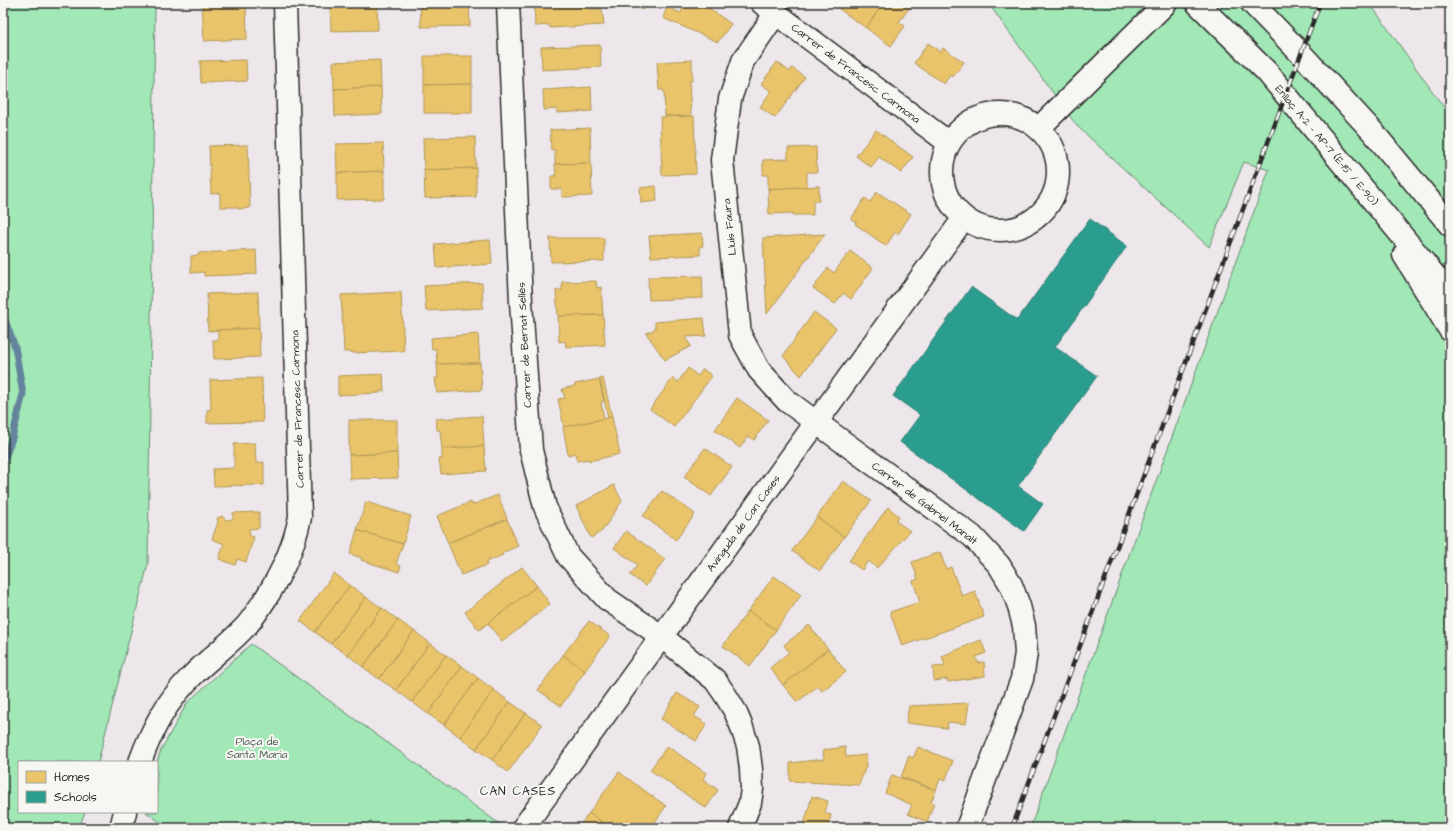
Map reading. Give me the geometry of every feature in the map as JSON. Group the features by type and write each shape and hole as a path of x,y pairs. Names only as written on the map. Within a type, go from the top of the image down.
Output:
{"main road":[{"name":"Carrer de Francesc Carmona","path":"140,761 159,718 170,702 190,677 247,625 262,604 277,580 288,558 296,537 300,518 285,3"},
{"name":"Carrer de Bernat Sellés","path":"508,3 521,302 530,450 545,507 568,556 607,598 661,636 715,680 735,711 748,746 752,769 750,803 740,828"},
{"path":"1039,128 1166,3"},
{"name":"Enllaç A-2 - AP-7 (E-15 / E-90)","path":"1197,3 1267,72 1356,178 1450,294"},
{"path":"1252,3 1373,132 1450,225"},
{"name":"Carrer de Francesc Carmona","path":"769,8 949,143"},
{"name":"Lluís Faura","path":"769,8 743,61 730,99 722,160 740,335 759,370 787,401 816,422"},
{"path":"989,114 1006,114 1022,117 1039,128 1050,141 1058,160 1058,180 1052,199 1040,215 1023,226 1004,231 984,229 964,218 953,208 945,193 941,176 943,159 949,143 959,130 973,120 989,114"},
{"path":"1356,178 1450,330"},
{"name":"Avinguda de Can Cases","path":"523,828 964,218"},
{"name":"Carrer de Gabriel Manalt","path":"816,422 972,536 999,565 1010,585 1018,606 1024,626 1026,653 1022,679 967,828"},
{"path":"122,828 125,813"}],"green space":[{"path":"3,3 155,3 148,564 98,761 18,761 18,813 85,813 79,828 3,828"},
{"path":"988,3 1371,3 1450,116 1450,828 1030,828 1269,170 1244,162 1209,247 1077,126"},
{"name":"Plaça de Santa Maria","path":"251,644 501,826 499,828 168,828 147,813 158,813 157,761 161,750 187,703"}],"building: Homes":[{"path":"202,3 246,3 247,39 204,41"},
{"path":"330,3 377,3 378,30 331,31"},
{"path":"420,3 469,3 470,26 421,27"},
{"path":"534,3 586,3 588,4 589,9 602,9 604,25 550,28 550,25 535,26"},
{"path":"633,3 647,3 642,10"},
{"path":"684,3 702,3 731,24 718,42 663,18 667,7 681,13"},
{"path":"843,3 883,3 866,28 839,9"},
{"path":"883,3 913,3 899,22 905,26 891,46 866,28"},
{"path":"928,43 940,52 943,48 964,62 953,77 950,75 944,84 914,63"},
{"path":"600,45 601,67 542,70 541,47"},
{"path":"424,56 472,56 472,84 424,85"},
{"path":"246,60 247,81 201,83 200,61"},
{"path":"380,60 381,87 334,89 333,62"},
{"path":"692,60 692,81 689,81 691,116 665,116 664,90 659,90 657,62"},
{"path":"777,62 790,72 792,68 805,77 775,118 760,107 771,91 761,84"},
{"path":"472,84 472,113 424,113 424,85"},
{"path":"381,87 382,114 335,116 334,89"},
{"path":"591,87 592,111 557,113 557,109 544,110 543,90"},
{"path":"694,116 696,174 662,175 660,117"},
{"path":"590,128 591,163 555,164 555,150 551,150 550,130"},
{"path":"876,130 913,157 901,173 879,157 871,167 856,156"},
{"path":"475,137 476,168 424,170 423,138"},
{"path":"383,143 384,171 337,173 336,144"},
{"path":"248,145 250,208 238,209 237,207 220,207 220,193 211,194 209,146"},
{"path":"816,147 817,172 807,172 807,187 768,189 768,175 763,175 763,160 788,159 788,148"},
{"path":"591,163 592,196 562,197 562,189 551,189 551,176 556,176 555,164"},
{"path":"476,168 476,197 425,198 424,170"},
{"path":"384,171 384,199 337,200 337,173"},
{"path":"656,186 657,201 641,203 640,188"},
{"path":"819,186 819,201 813,201 813,215 793,215 793,213 769,214 768,189"},
{"path":"877,192 911,214 898,234 895,232 886,246 855,224 856,222 851,219 865,198 870,202"},
{"path":"702,233 703,246 700,246 700,255 651,257 649,236"},
{"path":"825,234 767,314 763,238"},
{"path":"550,238 604,238 604,261 551,262"},
{"path":"490,240 492,264 437,268 435,244"},
{"path":"256,250 257,274 204,276 204,272 191,273 191,256 199,255 199,253"},
{"path":"850,251 873,268 851,299 843,293 835,304 813,288 828,268 834,273"},
{"path":"702,276 703,298 649,300 648,277"},
{"path":"596,281 597,288 601,287 603,315 558,316 556,290 562,290 562,282"},
{"path":"482,283 483,308 426,311 424,286"},
{"path":"258,292 259,328 208,331 207,294"},
{"path":"401,292 404,351 344,352 341,295"},
{"path":"814,312 836,328 801,376 783,356"},
{"path":"603,315 605,345 566,347 565,341 559,342 558,316"},
{"path":"704,318 706,336 685,337 691,346 665,360 646,333 655,329 655,322"},
{"path":"259,328 260,357 214,359 213,340 218,340 218,330"},
{"path":"478,334 480,363 437,364 436,349 432,349 431,338"},
{"path":"480,363 482,390 437,393 435,378 438,378 437,364"},
{"path":"688,368 698,376 703,369 712,376 674,427 650,409 673,378 678,382"},
{"path":"383,374 384,391 380,391 380,393 338,395 338,376"},
{"path":"262,378 263,422 207,423 207,410 211,409 210,380"},
{"path":"603,378 612,417 608,418 600,379"},
{"path":"599,379 604,401 601,402 604,419 564,427 558,399 565,398 562,389 575,386 575,384"},
{"path":"737,398 768,420 754,440 748,436 740,448 715,430"},
{"path":"482,416 484,446 442,449 440,430 437,430 436,419"},
{"path":"612,417 620,454 589,461 589,459 577,461 576,453 568,455 563,427"},
{"path":"349,420 397,420 397,453 349,455"},
{"path":"255,443 256,463 264,462 264,485 214,486 213,469 234,468 234,444"},
{"path":"484,446 486,471 441,474 439,459 442,459 442,449"},
{"path":"705,448 732,467 711,496 684,477"},
{"path":"397,453 398,478 350,479 349,455"},
{"path":"843,481 871,501 844,537 817,517"},
{"path":"614,485 622,501 602,531 591,538 576,506"},
{"path":"662,491 695,514 676,540 643,516"},
{"path":"498,495 507,519 448,543 437,516 471,502 472,505"},
{"path":"366,502 411,516 403,544 357,530"},
{"path":"888,507 899,516 896,521 910,531 877,568 868,561 862,570 849,561"},
{"path":"259,512 259,528 249,529 250,536 254,537 246,562 237,559 235,565 219,559 224,544 212,539 218,522 217,518 222,516 226,520 233,519 233,513"},
{"path":"817,517 844,537 820,571 792,551"},
{"path":"507,519 518,546 502,553 503,555 486,562 487,565 461,575 448,543"},
{"path":"357,530 403,544 396,564 401,566 399,572 361,560 362,558 350,554"},
{"path":"626,531 665,559 646,586 630,575 638,565 614,548"},
{"path":"940,552 946,569 951,567 962,596 975,591 984,617 902,646 890,612 920,602 913,581 918,579 912,562"},
{"path":"522,567 537,586 479,630 465,612"},
{"path":"334,573 350,585 315,632 300,621"},
{"path":"774,576 801,595 776,630 748,611"},
{"path":"350,585 366,597 331,644 315,632"},
{"path":"537,586 550,604 502,642 488,623"},
{"path":"366,597 382,608 348,655 331,644"},
{"path":"382,608 398,620 363,667 348,655"},
{"path":"748,611 776,630 750,666 723,646"},
{"path":"398,620 414,631 379,679 363,667"},
{"path":"589,621 610,636 585,671 563,655"},
{"path":"809,625 828,649 783,685 770,668 789,652 784,645"},
{"path":"414,631 430,643 396,690 379,679"},
{"path":"981,640 986,653 976,657 978,663 984,662 985,676 948,682 947,679 934,681 933,667 945,666 942,656"},
{"path":"430,643 446,655 412,702 396,690"},
{"path":"828,649 846,672 822,691 818,686 797,702 783,685"},
{"path":"446,655 462,666 428,714 412,702"},
{"path":"563,655 585,671 561,706 538,690"},
{"path":"462,666 478,678 444,725 428,714"},
{"path":"478,678 494,690 460,737 444,725"},
{"path":"494,690 510,702 476,749 460,737"},
{"path":"677,693 700,707 694,716 707,724 696,741 661,719"},
{"path":"510,702 526,713 492,760 476,749"},
{"path":"969,703 966,724 948,722 947,728 906,723 909,706"},
{"path":"526,713 542,725 508,772 492,760"},
{"path":"667,746 706,773 703,779 718,790 706,808 650,770"},
{"path":"845,747 846,757 866,755 866,766 859,785 790,781 790,763 824,759 823,750"},
{"path":"918,747 953,761 945,781 940,779 936,790 901,777 909,756 913,758"},
{"path":"619,772 666,806 651,828 610,828 589,813"},
{"path":"892,775 936,790 931,802 934,803 927,822 908,814 912,805 885,793"},
{"path":"812,796 828,801 825,813 831,815 828,828 803,828"},
{"path":"589,813 610,828 578,828"}],"building: Schools":[{"path":"1090,219 1127,246 1055,347 1097,376 1018,486 1043,504 1024,531 900,442 920,415 893,396 971,287 1017,320"}],"waterway":[{"path":"3,315 15,347 23,394 12,438 3,463"}],"railway":[{"path":"1012,828 1320,3"}],"district":[{"name":"CAN CASES","path":"518,791"}]}
